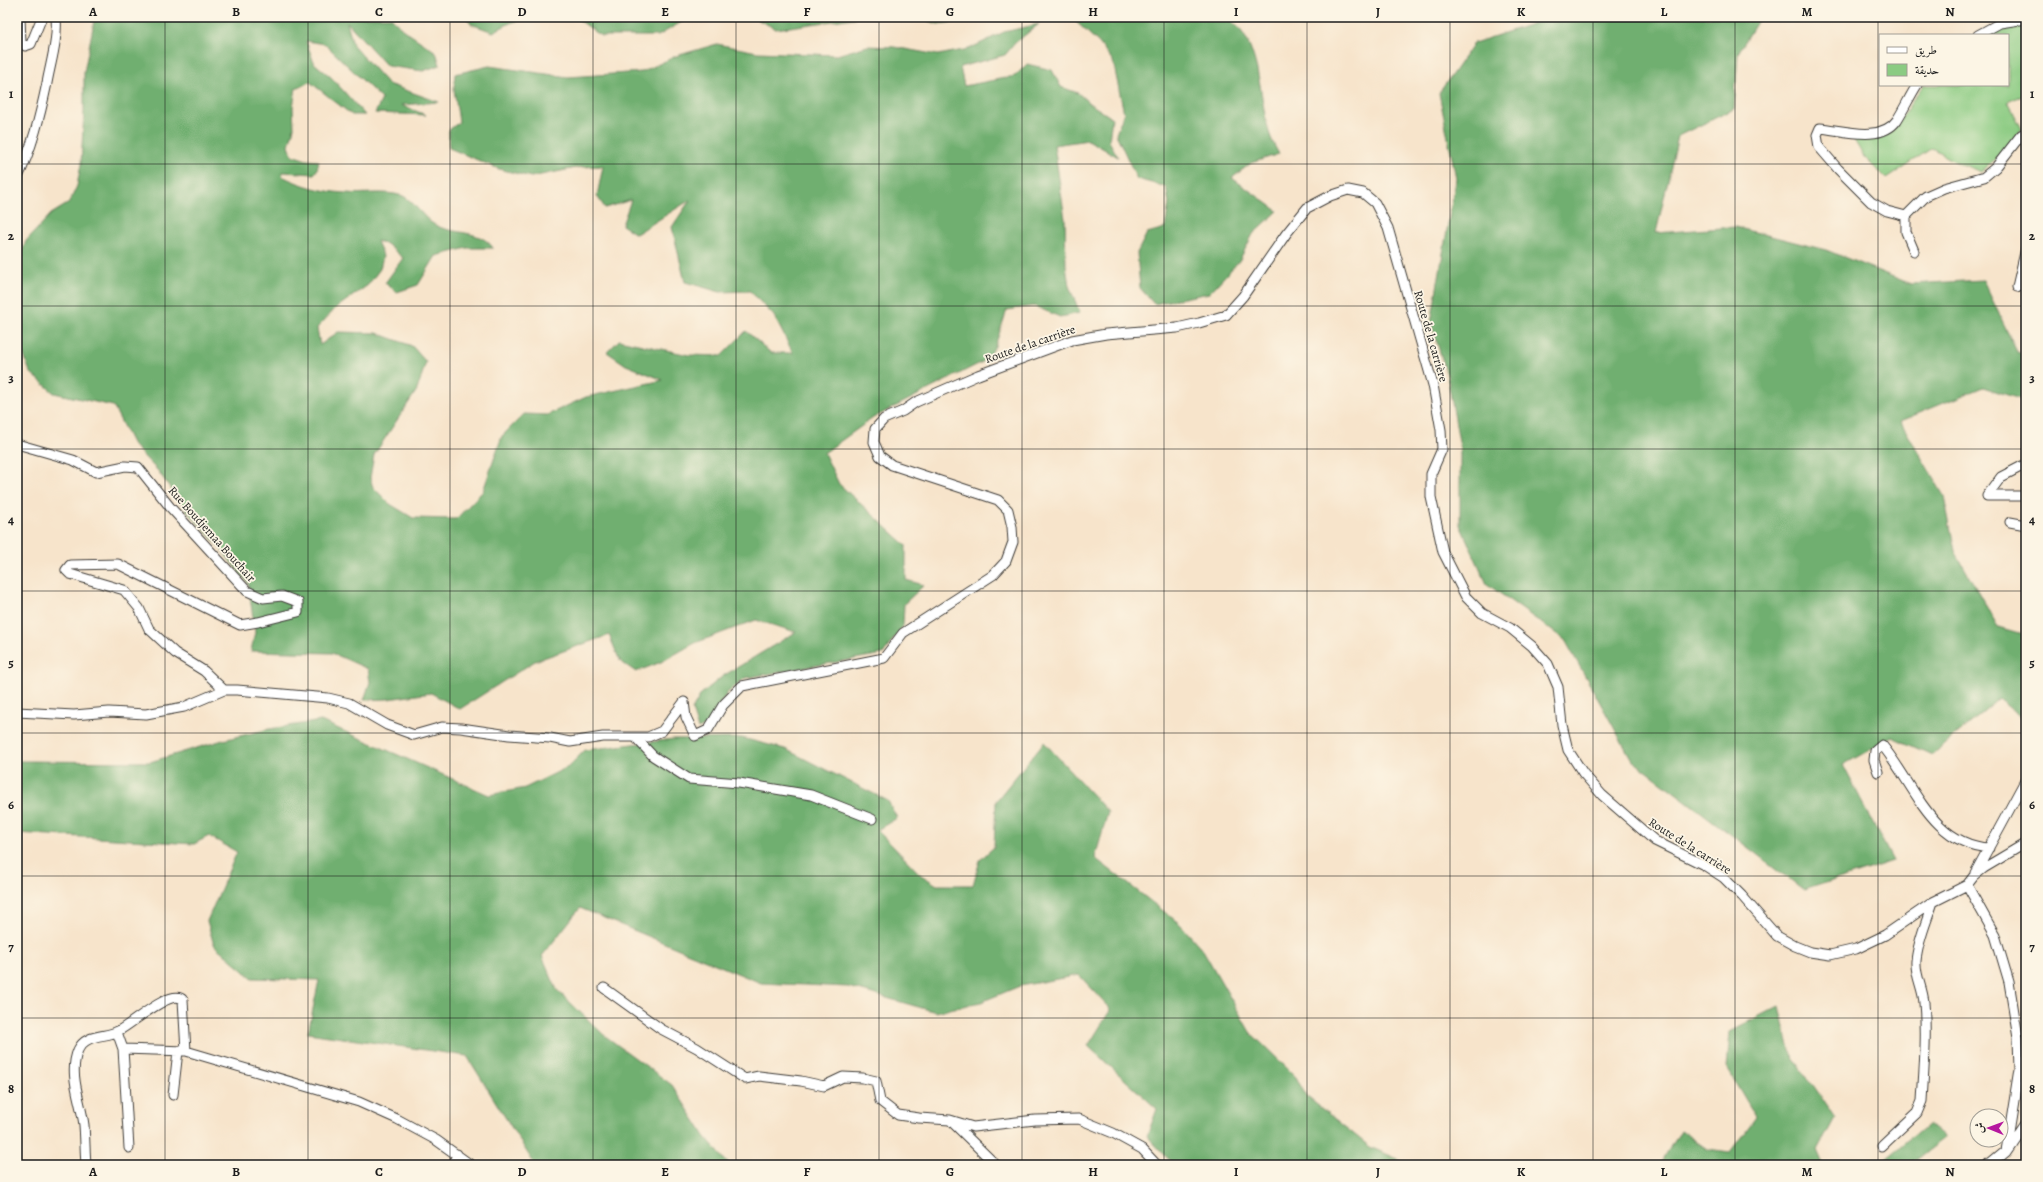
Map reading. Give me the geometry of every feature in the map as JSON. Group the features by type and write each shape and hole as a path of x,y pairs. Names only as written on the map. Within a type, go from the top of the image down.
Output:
{"street":[{"path":"20,17 21,43 25,46 31,44 42,17"},
{"path":"17,179 34,136 42,108 55,50 56,17"},
{"path":"1980,34 2000,23 2026,19"},
{"path":"1906,216 1887,211 1871,202 1819,147 1817,135 1820,128 1856,133 1876,132 1890,128 1897,120 1917,86"},
{"path":"1914,251 1906,232 1906,216 1926,196 1944,188 1984,177 1996,167 2021,135 2026,132"},
{"name":"Route de la carrière","path":"635,737 648,737 662,731 684,702 686,717 695,736 708,730 723,705 742,686 884,658 903,633 938,609 993,575 1006,561 1013,542 1012,527 1008,510 998,500 983,494 958,488 892,465 880,456 874,442 875,429 884,419 903,411 916,402 978,375 1072,340 1106,334 1177,328 1199,323 1226,314 1243,296 1286,234 1307,208 1330,196 1348,190 1363,193 1375,203 1388,228 1432,385 1441,430 1442,449 1431,474 1432,497 1443,552 1466,597 1482,613 1510,628 1532,646 1548,664 1558,687 1562,725 1568,750 1583,773 1602,795 1655,841 1704,865 1724,878 1742,896 1776,936 1810,952 1830,954 1856,949 1886,935 1933,902 1966,885 1974,876 2024,845"},
{"path":"2017,286 2026,248"},
{"name":"Rue Boudjemaa Bouchair","path":"17,444 73,460 96,472 125,466 138,467 170,508 247,591 263,598 282,596 298,602 298,612 240,625 118,564 67,566 66,570 70,574 124,590 140,608 149,629 175,652 204,671 224,690"},
{"path":"2026,464 2001,477 1987,496 2026,496"},
{"path":"2010,522 2026,525"},
{"path":"17,712 74,715 108,712 146,714 184,707 224,690 328,698 349,702 387,725 414,735 442,727 550,738 570,742 603,736 635,737 653,756 688,779 739,783 811,795 872,819"},
{"path":"1878,772 1874,760 1875,751 1882,745 1919,802 1940,826 1961,841 1981,848 1988,848"},
{"path":"1974,876 2026,779"},
{"path":"1966,885 1995,935 2009,982 2018,1037 2019,1069 2006,1151"},
{"path":"1882,1146 1917,1113 1922,1101 1925,1012 1924,997 1917,979 1916,961 1922,934 1933,902"},
{"path":"604,988 661,1029 697,1048 745,1079 759,1076 801,1081 824,1086 843,1077 863,1078 876,1081 880,1101 898,1115 950,1120 973,1127 1035,1120 1079,1119 1114,1133 1142,1149 1157,1165"},
{"path":"86,1165 84,1125 74,1076 78,1050 83,1043 97,1035 117,1032 161,1001 176,996 183,1000 182,1051 173,1095"},
{"path":"117,1032 123,1049 129,1148"},
{"path":"123,1049 182,1051 358,1102 398,1119 457,1154 471,1165"},
{"path":"950,1120 996,1165"},
{"path":"1989,1165 2006,1151 2026,1122"},
{"path":"456,1165 455,1160 457,1154"}],"green space":[{"path":"95,17 391,17 402,29 436,52 440,65 423,71 387,66 347,22 353,45 388,84 439,102 401,105 426,115 375,113 382,99 325,44 306,41 314,63 331,77 365,115 352,115 310,82 296,88 293,107 294,128 289,145 292,155 307,160 319,161 317,170 314,174 283,172 282,176 305,186 321,190 353,193 389,193 403,196 411,201 435,225 474,235 488,242 493,248 467,248 436,256 418,285 397,292 385,283 403,258 387,244 377,241 383,256 380,269 368,285 336,308 317,328 320,345 338,332 377,333 412,346 426,362 417,390 374,455 370,478 373,487 390,504 413,518 456,519 483,491 502,436 524,414 547,415 586,397 663,380 626,365 607,352 619,340 689,355 721,356 746,331 771,353 793,353 774,316 750,291 720,292 685,282 672,227 690,200 636,234 622,225 631,200 605,208 597,196 603,166 581,167 531,177 499,169 449,148 449,130 459,122 454,89 455,74 489,66 568,77 642,72 676,56 717,44 757,52 837,55 867,46 894,47 938,55 969,49 1004,32 1039,24 1015,43 1005,55 960,67 964,86 1015,76 1027,64 1052,70 1061,87 1078,93 1089,103 1112,118 1109,141 1118,157 1088,140 1054,145 1065,219 1066,266 1069,286 1080,313 1060,317 1034,306 1007,310 995,346 988,359 873,418 824,453 839,484 906,545 906,580 924,585 904,604 903,626 883,654 745,678 727,693 707,725 698,729 692,710 701,694 723,676 796,632 756,620 695,643 661,662 636,672 620,661 609,635 535,661 460,709 431,693 388,699 364,700 370,682 368,669 332,653 251,651 255,632 248,583 216,543 186,510 158,471 133,445 113,406 54,393 30,372 17,336 17,265 26,241 51,214 69,203 77,186 81,164 84,111 84,72"},
{"path":"466,17 529,17 510,23 493,32 471,24"},
{"path":"566,17 690,17 658,36 601,36 578,19"},
{"path":"753,17 861,17 776,29"},
{"path":"916,17 974,17 969,20 938,24"},
{"path":"1071,17 1221,17 1234,24 1244,35 1251,50 1256,67 1269,132 1279,154 1251,163 1232,178 1278,211 1253,234 1239,261 1209,293 1154,304 1140,288 1137,253 1147,233 1165,228 1169,203 1166,187 1137,179 1116,134 1124,113 1113,61 1099,43"},
{"path":"1553,17 1760,17 1738,53 1734,109 1678,136 1656,233 1735,227 1826,250 1911,284 1983,280 2017,352 2026,355 2026,401 1983,387 1900,421 1944,496 1955,551 1998,627 2026,635 2026,721 1998,699 1932,755 1892,737 1843,765 1893,861 1804,890 1632,760 1565,640 1487,584 1460,525 1460,447 1447,375 1431,323 1456,178 1439,93 1474,43"},
{"path":"2026,26 2026,93 2008,102 2022,129 2001,154 1981,172 1954,161 1932,148 1886,179 1864,157 1853,138 1872,139 1881,137 1889,132 1902,118 1923,86 2009,86 2009,34 1989,34 2005,27"},
{"path":"321,721 489,795 525,788 568,767 585,750 674,739 742,738 785,749 888,801 897,818 877,830 921,875 937,885 973,885 980,860 994,847 996,801 1044,742 1108,812 1095,858 1180,924 1203,950 1250,1032 1296,1077 1306,1096 1370,1147 1412,1165 1174,1165 1147,1136 1157,1109 1088,1046 1111,1009 1079,975 1020,986 981,1002 936,1012 848,987 761,983 580,908 542,956 557,990 604,1035 672,1085 705,1136 729,1165 535,1165 467,1056 308,1033 319,980 252,978 214,945 207,921 237,852 209,836 194,844 17,833 17,761 150,762 223,740 269,729"},
{"path":"1779,1006 1789,1051 1835,1118 1817,1151 1823,1165 1660,1165 1680,1130 1707,1149 1730,1152 1756,1117 1727,1068 1730,1031"},
{"path":"1928,1124 1945,1138 1912,1163 1913,1165 1865,1165 1886,1159"}]}
